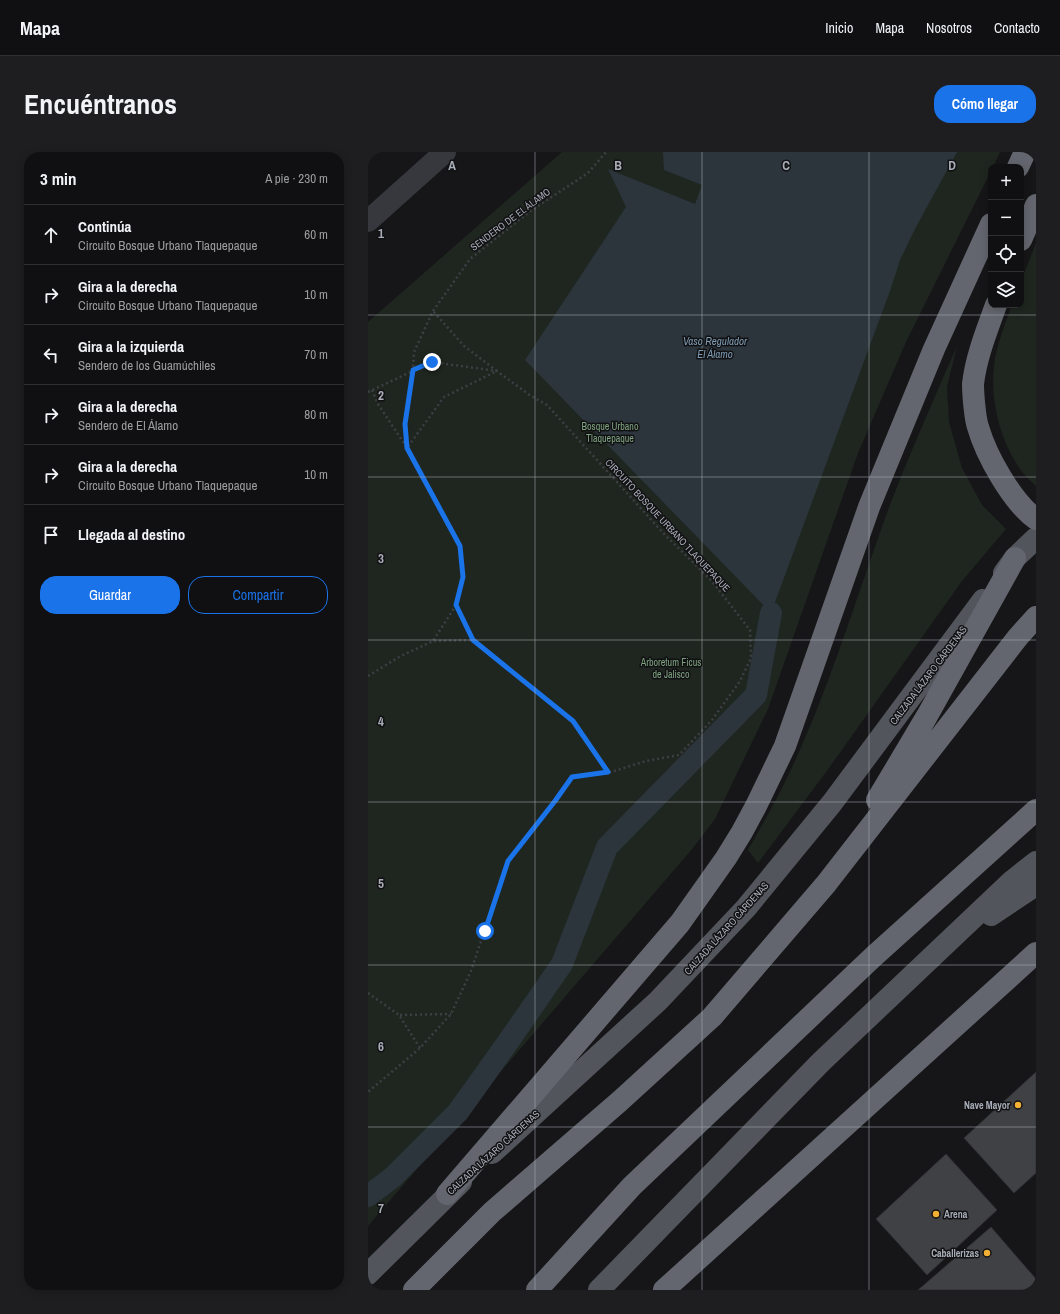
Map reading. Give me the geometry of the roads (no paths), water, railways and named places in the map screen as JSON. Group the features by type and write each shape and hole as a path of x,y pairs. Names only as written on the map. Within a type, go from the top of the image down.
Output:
{"highway":[{"path":"1019,164 1025,152"},
{"path":"1023,236 1036,204"},
{"path":"448,1194 680,923 726,858 742,832 784,746 869,507 934,349 988,231"},
{"path":"995,308 981,348 973,385 977,426 992,460 1012,493 1036,519"},
{"path":"826,884 927,716 1015,558"},
{"path":"414,1290 492,1212 620,1101 712,1017 826,884 1014,643 1036,617"},
{"path":"537,1290 644,1176 873,957 1036,810"},
{"path":"664,1290 1036,953"}],"main road":[{"name":"CALZADA LÁZARO CÁRDENAS","path":"368,1274 448,1194 658,1001 746,908 832,803 1015,558 1036,538"},
{"path":"598,1290 820,1062 1012,881 1036,862"},
{"path":"933,956 1036,885"}],"street":[{"path":"368,221 445,152"}],"water":[{"name":"Vaso Regulador El Álamo","path":"663,152 957,152 916,227 900,260 890,291 771,613 525,360 626,207 608,169 695,204 702,185 664,170"}],"waterway":[{"path":"368,1196 393,1177 458,1112 562,964 607,847 756,695 771,613"}],"place":[{"name":"Nave Mayor","path":"1018,1105"},
{"name":"Arena","path":"936,1214"},
{"name":"Caballerizas","path":"987,1253"}],"park label":[{"name":"Bosque Urbano Tlaquepaque","path":"610,432"},
{"name":"Arboretum Ficus de Jalisco","path":"671,668"}]}
